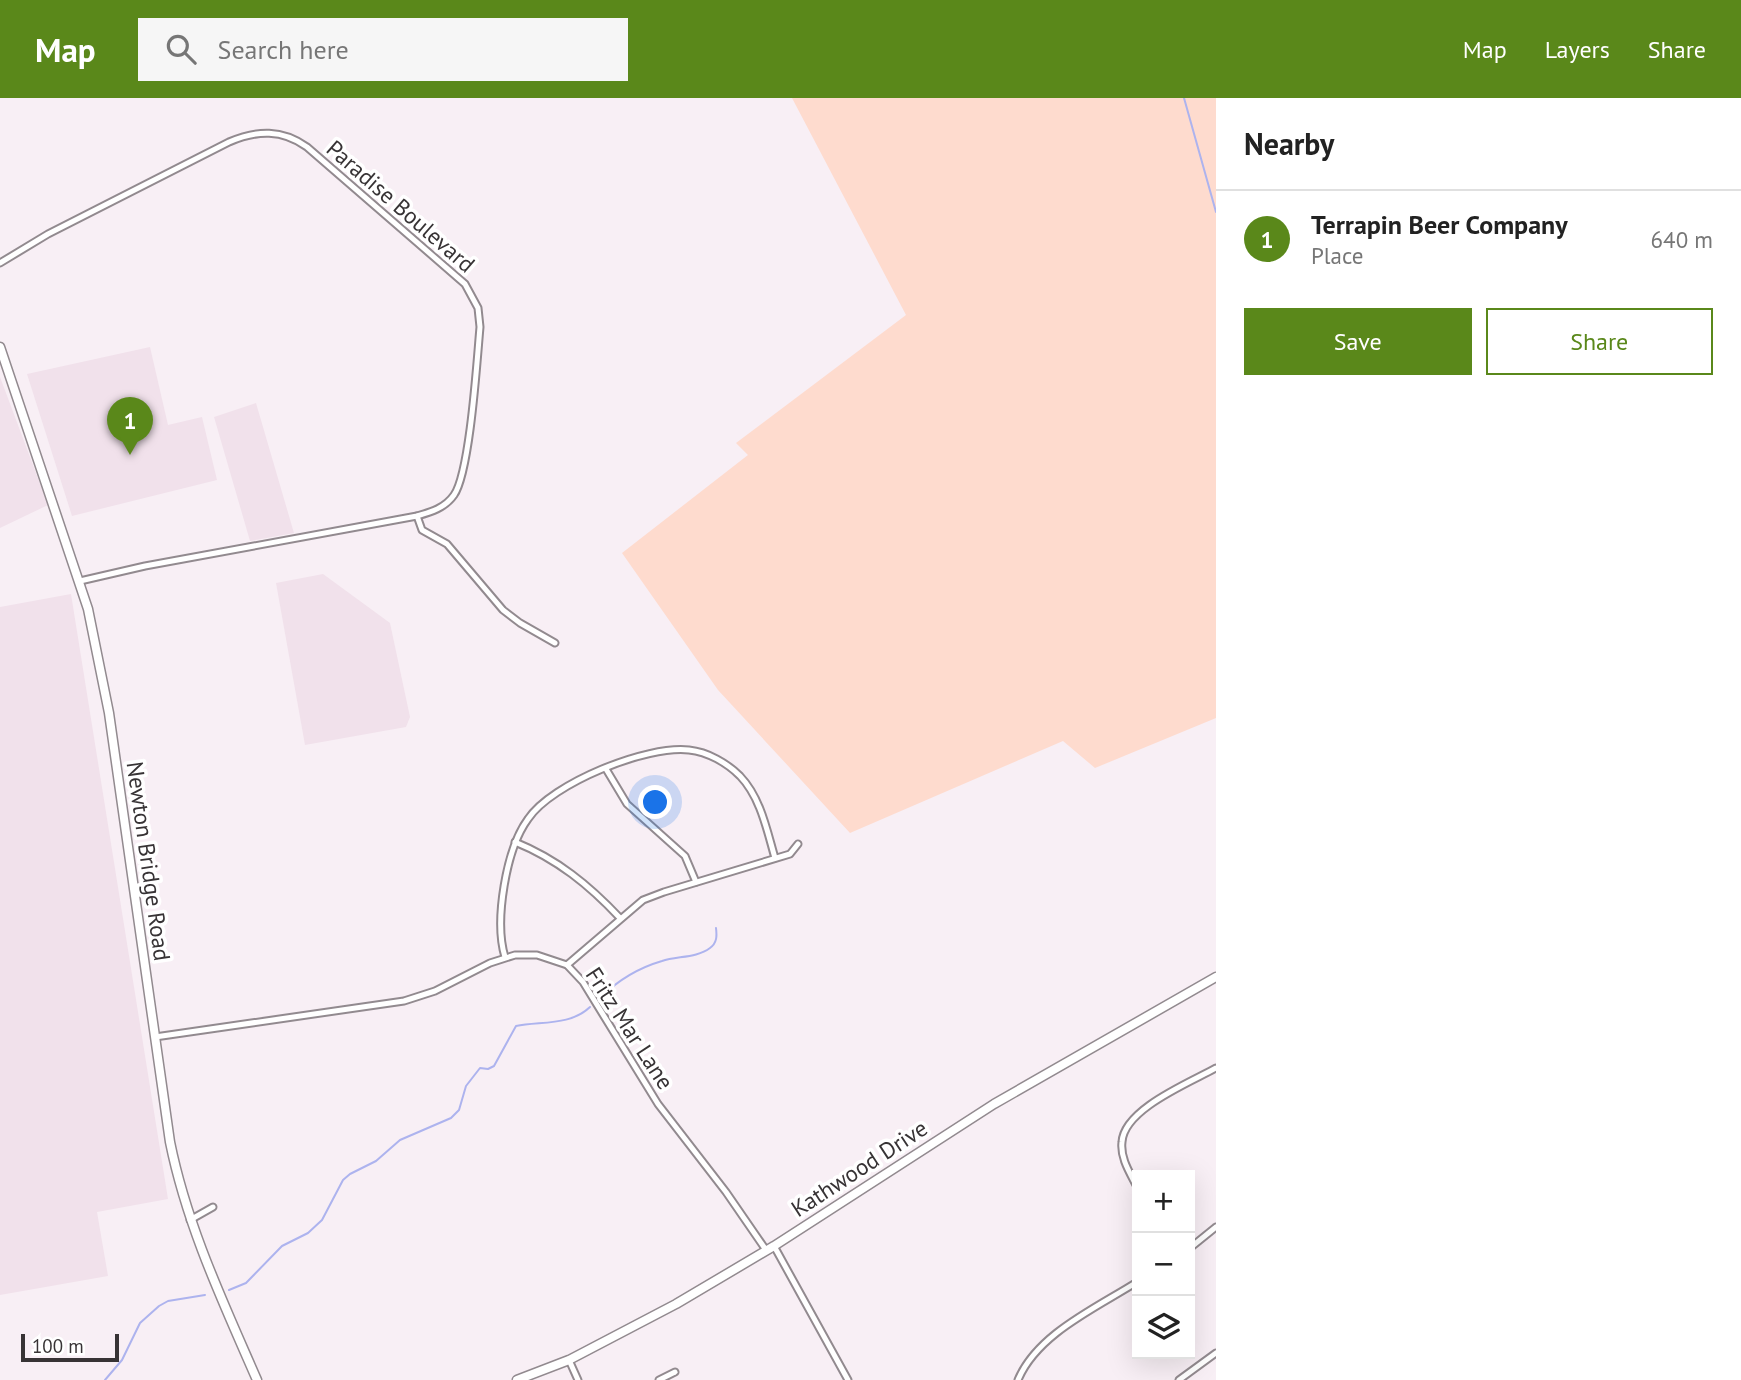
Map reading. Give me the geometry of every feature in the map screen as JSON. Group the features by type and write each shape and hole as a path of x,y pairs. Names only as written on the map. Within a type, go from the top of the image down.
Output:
{"main road":[{"name":"Newton Bridge Road","path":"0,347 80,581 103,672 170,1142 190,1220 257,1380"},
{"name":"Kathwood Drive","path":"517,1380 569,1360 676,1304 770,1248 993,1104 1216,977"}],"street":[{"name":"Paradise Boulevard","path":"0,263 48,234 244,136 271,133 296,139 465,284 478,308 479,338 462,478 454,495 439,509 417,516 156,564 80,581"},
{"path":"417,516 422,530 447,544 503,610 555,643"},
{"path":"505,957 501,937 502,920 508,862 515,842 528,818 547,798 574,781 606,769 669,750 693,750 723,763 742,778 755,797 775,858"},
{"path":"606,769 627,804 685,856 696,882"},
{"path":"515,842 546,856 588,885 620,918"},
{"path":"567,965 620,918 653,896 775,858 793,851 798,844"},
{"name":"Fritz Mar Lane","path":"155,1037 404,1001 435,991 505,957 537,955 567,965 583,982 658,1104 770,1248 848,1380"},
{"path":"1132,1177 1122,1148 1123,1132 1128,1122 1142,1110 1216,1068"},
{"path":"190,1220 213,1207"},
{"path":"1195,1244 1216,1227"},
{"path":"1018,1380 1028,1360 1048,1339 1132,1285"},
{"path":"1179,1380 1216,1353"},
{"path":"569,1360 578,1380"},
{"path":"659,1380 675,1372"}],"shaded area":[{"path":"792,98 1216,98 1216,718 1095,768 1063,741 850,833 718,690 622,553 748,455 736,443 906,315"},
{"path":"150,347 168,425 202,417 217,480 72,516 27,374"},
{"path":"0,377 48,505 0,528"},
{"path":"256,403 294,533 250,541 214,417"},
{"path":"323,574 390,623 410,717 406,727 305,745 276,583"},
{"path":"71,594 168,1199 97,1212 108,1276 0,1295 0,607"}],"waterway":[{"path":"1184,98 1216,212"},
{"path":"600,998 636,971 668,959 705,951 715,942 716,928"},
{"path":"229,1290 246,1283 282,1246 308,1233 322,1220 343,1180 350,1174 376,1161 400,1140 451,1118 459,1110 466,1086 480,1068 488,1069 494,1066 516,1026 564,1020 590,1007"},
{"path":"105,1380 122,1360 140,1323 159,1306 168,1301 205,1295"}],"place":[{"name":"Terrapin Beer Company","path":"130,455"}]}
